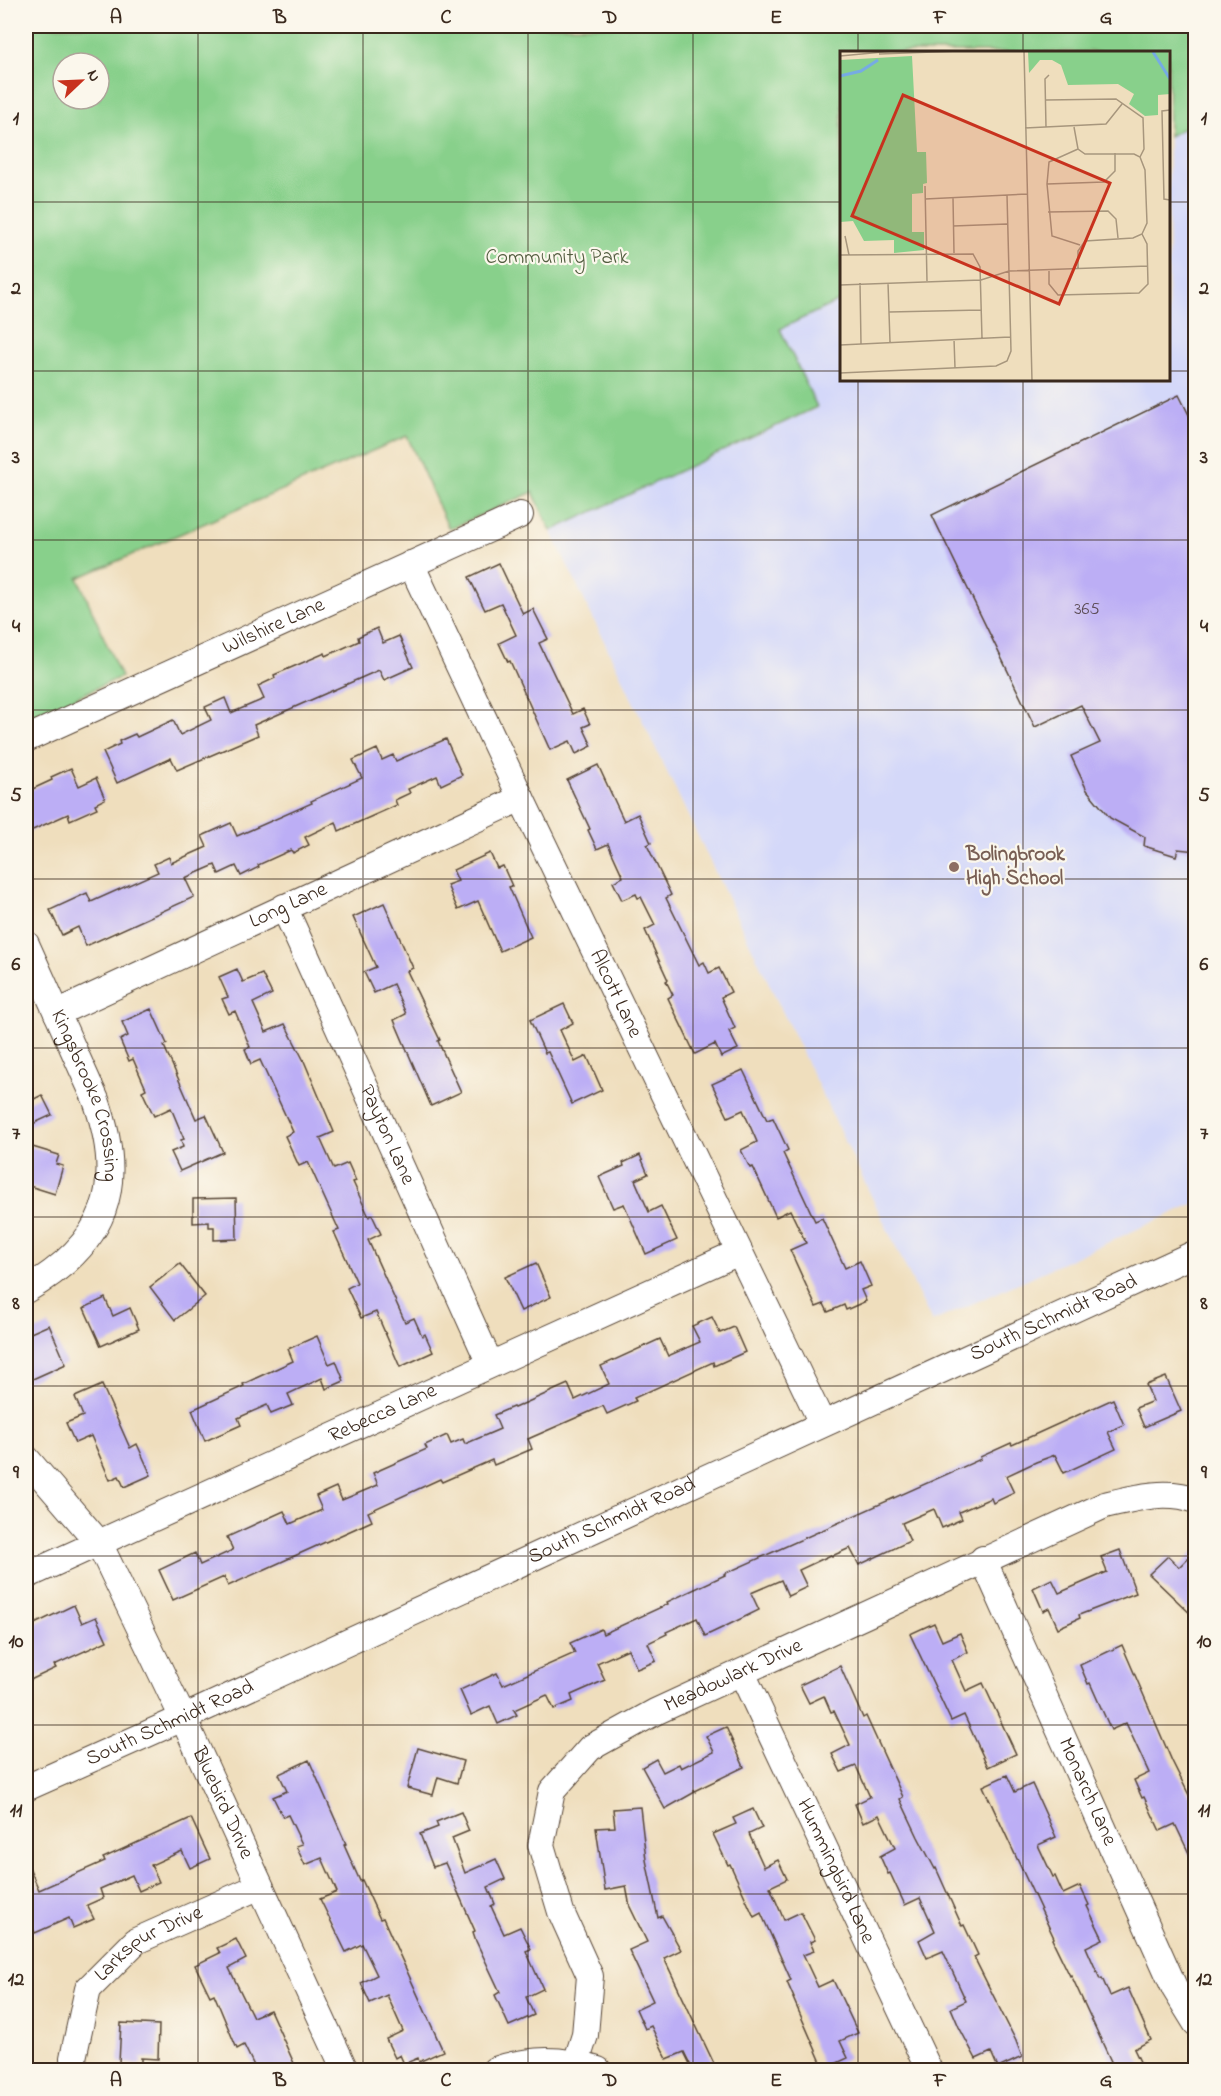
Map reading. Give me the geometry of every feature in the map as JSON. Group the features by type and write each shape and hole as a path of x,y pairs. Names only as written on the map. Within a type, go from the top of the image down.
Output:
{"street":[{"name":"Wilshire Lane","path":"26,739 520,515"},
{"name":"Alcott Lane","path":"411,564 822,1423"},
{"name":"Long Lane","path":"57,1012 521,798"},
{"name":"Payton Lane","path":"284,907 490,1364"},
{"name":"Kingsbrooke Crossing","path":"26,944 96,1100 104,1123 109,1149 110,1176 104,1209 87,1240 50,1276 26,1290"},
{"name":"Rebecca Lane","path":"26,1576 739,1252"},
{"name":"South Schmidt Road","path":"26,1788 1196,1253"},
{"name":"Bluebird Drive","path":"26,1458 99,1542 183,1718 345,2070"},
{"name":"Meadowlark Drive","path":"587,2067 585,2035 590,1976 561,1912 541,1845 552,1791 590,1748 654,1712 983,1559 1105,1505 1136,1497 1181,1494 1196,1500"},
{"name":"Monarch Lane","path":"983,1559 1175,1989 1196,2023"},
{"name":"Hummingbird Lane","path":"742,1673 929,2070"},
{"name":"Larkspur Drive","path":"75,2070 73,2058 88,1989 136,1941 260,1886"},
{"path":"495,2070 522,2063 547,2061 587,2067"}],"shaded area":[{"name":"Bolingbrook High School","path":"1195,122 1195,1203 932,1322 551,531 817,408 780,329 840,300 840,381 1170,381 1170,135"}],"green space":[{"name":"Community Park","path":"26,26 1195,26 1195,122 1170,135 1170,51 840,51 840,300 780,329 817,407 551,531 533,492 449,529 407,436 78,578 121,677 26,720"}],"building":[{"path":"1179,395 1196,429 1196,851 1178,849 1176,856 1144,846 1145,837 1110,818 1087,790 1071,756 1100,743 1081,705 1035,727 932,515"},
{"path":"499,563 523,614 533,609 548,639 539,643 573,714 583,709 590,724 583,727 592,746 576,754 570,741 550,750 510,661 508,662 499,643 516,635 501,603 485,610 469,577"},
{"path":"377,628 383,643 399,636 413,667 384,680 379,670 254,725 258,735 177,770 171,758 117,783 103,752 120,744 119,741 135,734 137,737 173,720 180,735 211,720 205,707 225,698 231,713 264,699 258,686 275,678 274,675 359,641 358,637"},
{"path":"446,739 462,775 441,785 437,776 408,789 410,793 395,800 397,805 339,831 336,822 305,837 309,845 293,853 291,850 258,865 259,867 241,876 236,866 219,874 215,865 185,878 194,897 86,946 78,927 62,935 50,910 87,893 91,902 158,872 154,864 169,857 171,863 207,847 202,836 231,823 237,836 312,803 311,801 362,778 353,760 377,749 382,760 393,755 396,761"},
{"path":"598,765 624,821 638,814 651,843 647,845 671,895 666,898 699,965 704,962 709,973 719,968 731,992 721,997 735,1028 729,1031 738,1049 721,1057 715,1044 695,1054 668,998 673,995 666,981 668,980 645,930 655,925 641,897 638,898 636,894 622,900 613,882 623,877 608,844 597,849 588,830 590,829 567,780"},
{"path":"71,768 79,786 96,778 105,799 95,804 97,808 70,820 68,814 26,833 26,792"},
{"path":"490,853 497,868 503,866 512,886 509,887 531,937 500,951 478,901 458,910 447,885 458,881 453,870"},
{"path":"384,903 413,968 407,971 440,1040 438,1041 461,1092 431,1106 394,1020 406,1014 393,984 374,993 364,972 376,967 353,917"},
{"path":"237,969 243,982 262,974 272,994 253,1003 266,1032 285,1024 304,1061 334,1132 320,1138 334,1169 348,1163 356,1181 353,1182 369,1217 372,1215 381,1234 368,1240 405,1322 414,1318 433,1352 400,1367 376,1312 361,1318 347,1288 357,1283 334,1232 339,1230 308,1162 299,1166 285,1136 293,1132 260,1060 251,1064 245,1049 250,1047 235,1011 229,1014 222,999 228,997 219,977"},
{"path":"564,1004 573,1023 560,1030 575,1062 587,1056 602,1090 572,1104 530,1020"},
{"path":"151,1009 167,1044 164,1046 196,1119 206,1115 223,1152 180,1171 171,1152 183,1147 181,1140 184,1139 171,1108 154,1116 142,1091 146,1089 133,1059 129,1061 120,1040 128,1036 122,1022"},
{"path":"743,1070 767,1120 773,1118 788,1150 783,1153 815,1221 822,1218 845,1268 860,1261 871,1286 861,1290 866,1301 846,1310 844,1305 828,1312 824,1304 816,1307 790,1250 806,1243 790,1210 776,1217 753,1167 750,1168 741,1150 757,1142 743,1110 728,1117 712,1084"},
{"path":"42,1095 52,1115 26,1127 26,1103"},
{"path":"26,1145 59,1155 56,1164 63,1166 55,1194 26,1185"},
{"path":"640,1155 648,1174 635,1180 649,1212 661,1206 677,1240 646,1254 624,1204 613,1208 599,1177 624,1166 623,1163"},
{"path":"236,1198 237,1239 214,1240 214,1227 209,1227 209,1222 193,1223 193,1199"},
{"path":"536,1263 551,1297 521,1311 505,1277"},
{"path":"180,1264 205,1296 175,1320 150,1287"},
{"path":"105,1298 113,1316 130,1308 139,1329 101,1346 84,1308"},
{"path":"712,1317 720,1333 734,1327 745,1352 714,1366 713,1362 634,1398 636,1401 607,1414 603,1406 528,1439 532,1449 494,1465 492,1460 442,1482 440,1479 368,1512 372,1521 228,1586 224,1577 173,1600 159,1570 195,1553 200,1565 233,1550 227,1537 284,1511 290,1524 322,1510 316,1496 336,1487 342,1500 378,1485 373,1473 427,1449 425,1445 447,1435 451,1444 463,1439 465,1444 500,1429 494,1415 568,1384 575,1400 609,1384 601,1366 660,1339 668,1356 700,1342 692,1326"},
{"path":"49,1325 66,1364 26,1382 26,1335"},
{"path":"317,1336 329,1364 336,1361 344,1381 326,1389 322,1378 288,1394 293,1405 271,1414 267,1405 238,1418 241,1425 205,1441 192,1410 293,1361 288,1349"},
{"path":"1166,1377 1181,1411 1144,1427 1136,1408 1153,1401 1146,1385"},
{"path":"102,1385 130,1448 137,1444 151,1475 124,1487 119,1476 110,1480 91,1436 75,1443 66,1423 83,1416 75,1397"},
{"path":"1113,1399 1124,1425 1108,1432 1116,1449 1064,1473 1055,1455 1036,1462 1006,1476 1014,1493 993,1503 991,1498 959,1512 962,1519 942,1528 934,1509 902,1523 910,1541 859,1565 850,1548 831,1555 799,1570 807,1587 788,1596 781,1580 751,1593 759,1610 705,1636 697,1618 666,1632 667,1634 648,1643 656,1661 637,1669 628,1649 597,1663 605,1680 571,1695 573,1701 554,1709 547,1695 514,1710 517,1715 498,1724 490,1706 471,1715 460,1690 497,1673 503,1685 575,1653 570,1643 601,1629 603,1634 668,1604 667,1602 724,1574"},
{"path":"1120,1550 1136,1593 1079,1615 1080,1618 1058,1628 1049,1608 1043,1611 1033,1588 1052,1579 1059,1593 1107,1572 1101,1557"},
{"path":"1196,1550 1196,1619 1149,1574 1168,1556 1179,1567"},
{"path":"74,1605 82,1623 96,1617 107,1641 54,1665 56,1668 26,1682 26,1628"},
{"path":"934,1623 942,1641 960,1633 968,1652 952,1660 966,1691 983,1683 1016,1754 988,1767 964,1715 951,1721 910,1634"},
{"path":"1122,1645 1189,1795 1196,1792 1196,1868 1175,1824 1160,1831 1134,1780 1149,1773 1126,1723 1111,1730 1080,1665"},
{"path":"840,1666 863,1718 866,1716 903,1797 900,1799 918,1837 936,1868 962,1926 964,1925 978,1955 974,1957 1016,2041 1022,2057 998,2068 991,2052 976,2059 959,2027 951,2008 966,2001 943,1951 927,1958 919,1940 935,1931 920,1898 905,1905 890,1873 888,1874 880,1856 895,1848 879,1815 863,1823 855,1804 870,1797 856,1766 841,1772 832,1754 850,1745 834,1711 831,1712 824,1696 809,1703 800,1685"},
{"path":"726,1727 744,1767 694,1791 665,1809 642,1767 656,1759 663,1772 679,1764 681,1768 714,1752 706,1736"},
{"path":"418,1748 463,1761 457,1783 438,1777 433,1795 407,1788"},
{"path":"309,1760 360,1881 362,1880 380,1919 383,1918 443,2051 419,2062 418,2058 404,2064 400,2055 395,2058 386,2039 403,2031 387,1995 370,2003 361,1983 377,1975 362,1944 346,1952 320,1899 337,1892 322,1858 305,1865 296,1846 302,1844 288,1815 283,1817 273,1797 287,1791 279,1774"},
{"path":"1007,1775 1015,1792 1032,1784 1056,1837 1038,1845 1053,1877 1055,1876 1063,1894 1080,1886 1089,1905 1087,1906 1103,1939 1086,1947 1100,1979 1102,1978 1110,1996 1128,1988 1151,2040 1134,2049 1144,2070 1115,2070 1052,1939 1054,1938 983,1786"},
{"path":"640,1807 646,1860 658,1918 662,1916 681,1950 664,1958 717,2070 693,2070 684,2052 667,2059 651,2026 645,2029 636,2009 653,2001 629,1950 647,1942 630,1907 626,1886 605,1890 596,1828 615,1827 613,1809"},
{"path":"753,1809 762,1828 749,1834 764,1867 778,1860 787,1879 770,1887 784,1920 801,1912 815,1940 810,1942 814,1951 803,1955 818,1987 833,1980 858,2033 840,2041 848,2058 824,2069 787,1982 791,1980 761,1913 754,1917 730,1864 728,1865 713,1834 736,1824 733,1818"},
{"path":"461,1812 469,1831 452,1838 465,1873 496,1859 505,1879 488,1887 495,1904 491,1906 504,1934 520,1927 531,1949 526,1951 543,1989 526,1997 534,2015 509,2026 495,1995 500,1992 476,1941 473,1932 475,1931 445,1863 433,1867 420,1834 438,1827 436,1822"},
{"path":"191,1818 210,1859 190,1868 182,1851 151,1865 159,1882 139,1891 132,1875 100,1889 103,1898 87,1905 94,1919 73,1928 69,1918 35,1933 26,1913 26,1860 39,1890 105,1861 103,1858"},
{"path":"236,1939 246,1959 229,1968 253,2017 270,2010 297,2070 256,2070 244,2045 237,2049 214,1994 210,1996 195,1965 220,1953 217,1948"},
{"path":"121,2023 159,2025 158,2059 141,2058 141,2064 119,2063"}],"place":[{"name":"Bolingbrook High School","path":"954,867"}]}
